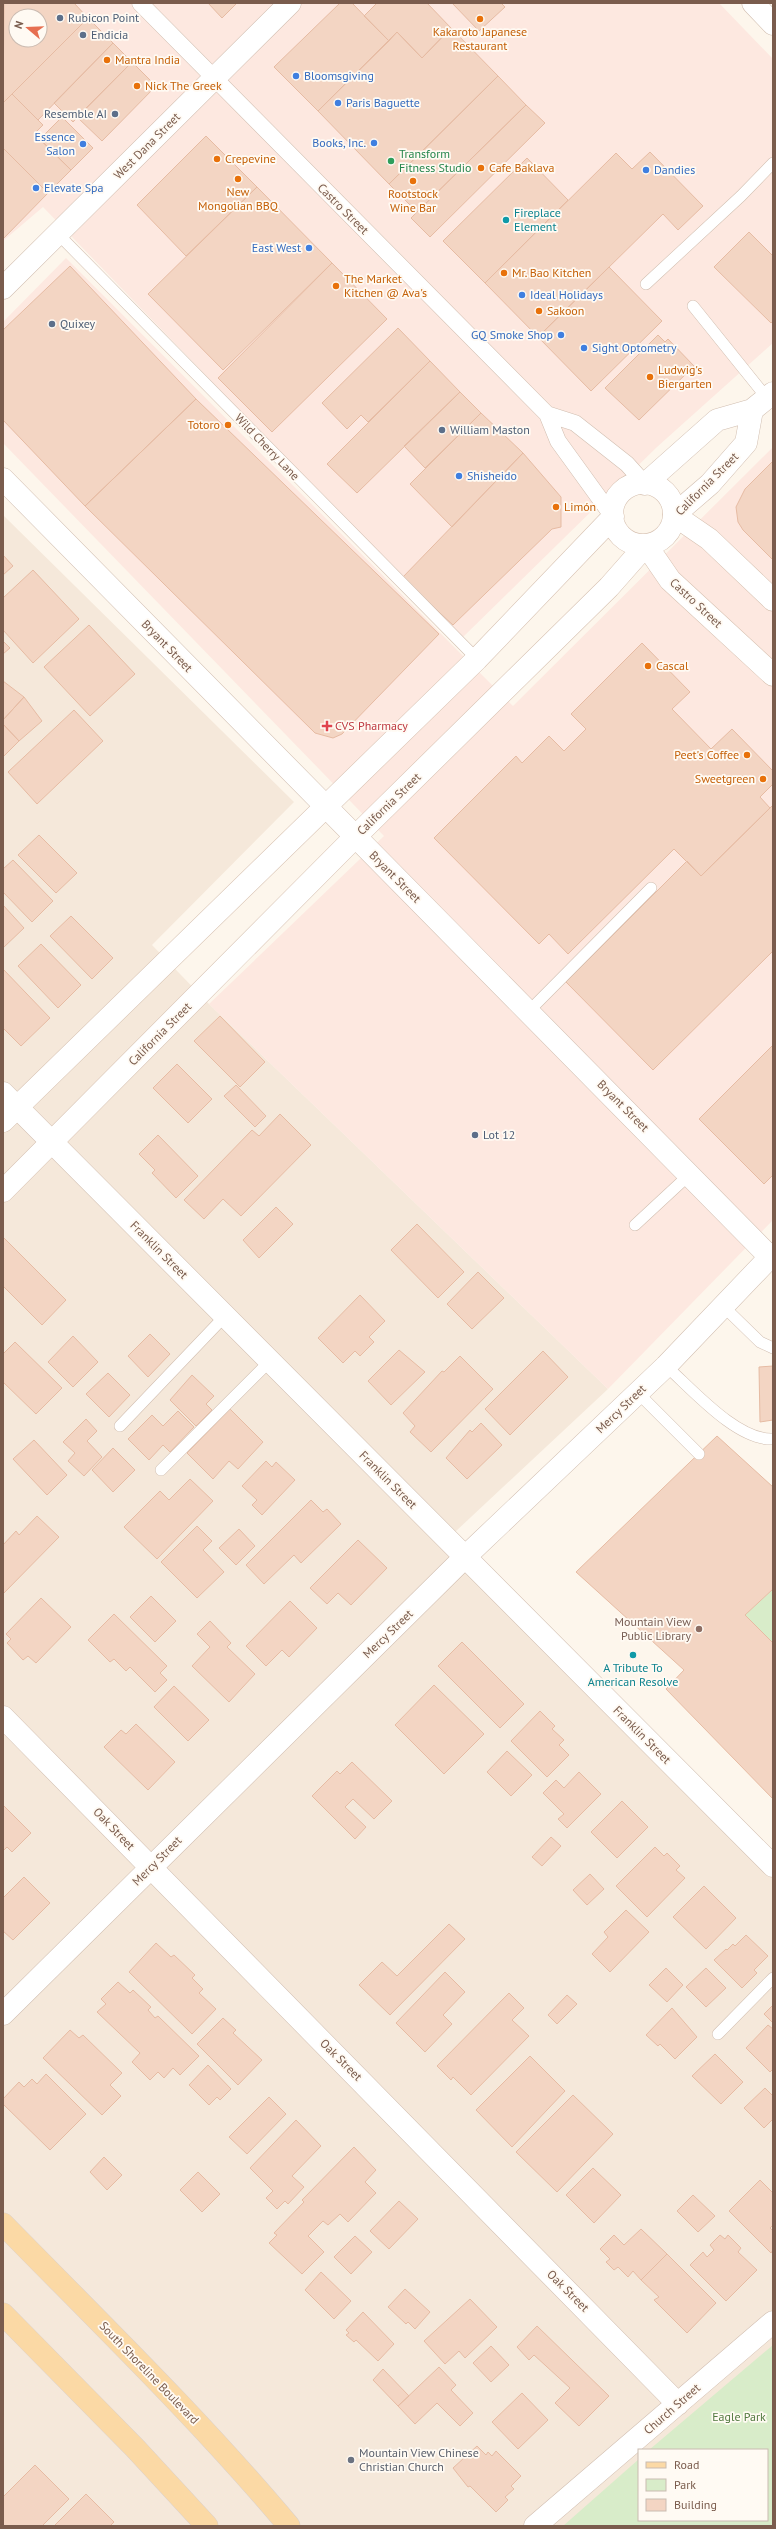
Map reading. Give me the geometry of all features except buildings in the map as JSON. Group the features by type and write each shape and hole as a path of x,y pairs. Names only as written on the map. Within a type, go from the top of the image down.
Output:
{"main road":[{"name":"South Shoreline Boulevard","path":"3,2224 174,2397 234,2461 289,2526"},
{"path":"3,2314 135,2448 207,2526"}],"street":[{"name":"Castro Street","path":"140,3 547,414 558,441 613,517 615,528 622,536 635,544 646,545 670,580 773,675"},
{"name":"West Dana Street","path":"3,288 290,3"},
{"path":"753,3 773,24"},
{"path":"8,1107 325,806 477,659 613,517 615,502 621,493 632,486 645,484 716,420 764,400"},
{"name":"California Street","path":"3,1191 355,837 609,587 646,545 656,542 665,536 671,528 674,515 710,484 746,444 764,400"},
{"name":"Castro Street","path":"547,414 575,423 628,464 645,484 657,487 667,495 672,502 674,515"},
{"name":"Bryant Street","path":"3,479 355,837 772,1255"},
{"path":"674,515 709,539 773,600"},
{"name":"Franklin Street","path":"8,1107 52,1142 773,1866"},
{"name":"Mercy Street","path":"3,2014 465,1557 666,1366 772,1255"},
{"name":"Oak Street","path":"3,1717 678,2404"},
{"name":"Church Street","path":"535,2526 773,2322"}],"lane":[{"path":"646,284 741,196 773,163"},
{"name":"Wild Cherry Lane","path":"58,234 477,659"},
{"path":"692,306 764,400"},
{"path":"529,1011 651,888"},
{"path":"635,1225 690,1174"},
{"path":"723,1306 760,1342 773,1348"},
{"path":"120,1426 225,1316"},
{"path":"161,1470 270,1362"},
{"path":"666,1366 740,1430 763,1440 773,1439"},
{"path":"638,1392 699,1454"},
{"path":"718,2034 773,1978"}],"shaded area":[{"path":"3,3 719,3 773,59 773,343 657,447 461,639 43,207 3,241"},
{"path":"66,258 513,706 773,447 773,1220 608,1389 209,1004 384,836 3,443 3,322"},
{"path":"3,515 294,802 152,945 209,1004 608,1389 455,1532 773,1859 773,2354 665,2449 638,2449 638,2473 577,2526 3,2526"}],"green space":[{"path":"773,1589 773,1643 745,1615"},
{"name":"Eagle Park","path":"773,2345 773,2526 563,2526 638,2460 638,2521 768,2521 768,2449 650,2449"}],"place":[{"name":"Rubicon Point","path":"60,18"},
{"name":"Kakaroto Japanese Restaurant","path":"480,19"},
{"name":"Endicia","path":"83,35"},
{"name":"Mantra India","path":"107,60"},
{"name":"Bloomsgiving","path":"296,76"},
{"name":"Nick The Greek","path":"137,86"},
{"name":"Paris Baguette","path":"338,103"},
{"name":"Resemble AI","path":"115,114"},
{"name":"Books, Inc.","path":"374,143"},
{"name":"Essence Salon","path":"83,144"},
{"name":"Crepevine","path":"217,159"},
{"name":"Transform Fitness Studio","path":"391,161"},
{"name":"Cafe Baklava","path":"481,168"},
{"name":"Dandies","path":"646,170"},
{"name":"New Mongolian BBQ","path":"238,179"},
{"name":"Rootstock Wine Bar","path":"413,181"},
{"name":"Elevate Spa","path":"36,188"},
{"name":"Fireplace Element","path":"506,220"},
{"name":"East West","path":"309,248"},
{"name":"Mr. Bao Kitchen","path":"504,273"},
{"name":"The Market Kitchen @ Ava's","path":"336,286"},
{"name":"Ideal Holidays","path":"522,295"},
{"name":"Sakoon","path":"539,311"},
{"name":"Quixey","path":"52,324"},
{"name":"GQ Smoke Shop","path":"561,335"},
{"name":"Sight Optometry","path":"584,348"},
{"name":"Ludwig's Biergarten","path":"650,377"},
{"name":"Totoro","path":"228,425"},
{"name":"William Maston","path":"442,430"},
{"name":"Shisheido","path":"459,476"},
{"name":"Limón","path":"556,507"},
{"name":"Cascal","path":"648,666"},
{"name":"CVS Pharmacy","path":"327,726"},
{"name":"Peet's Coffee","path":"747,755"},
{"name":"Sweetgreen","path":"763,779"},
{"name":"Lot 12","path":"475,1135"},
{"name":"Mountain View Public Library","path":"699,1629"},
{"name":"A Tribute To American Resolve","path":"633,1655"},
{"name":"Mountain View Chinese Christian Church","path":"351,2460"}]}
